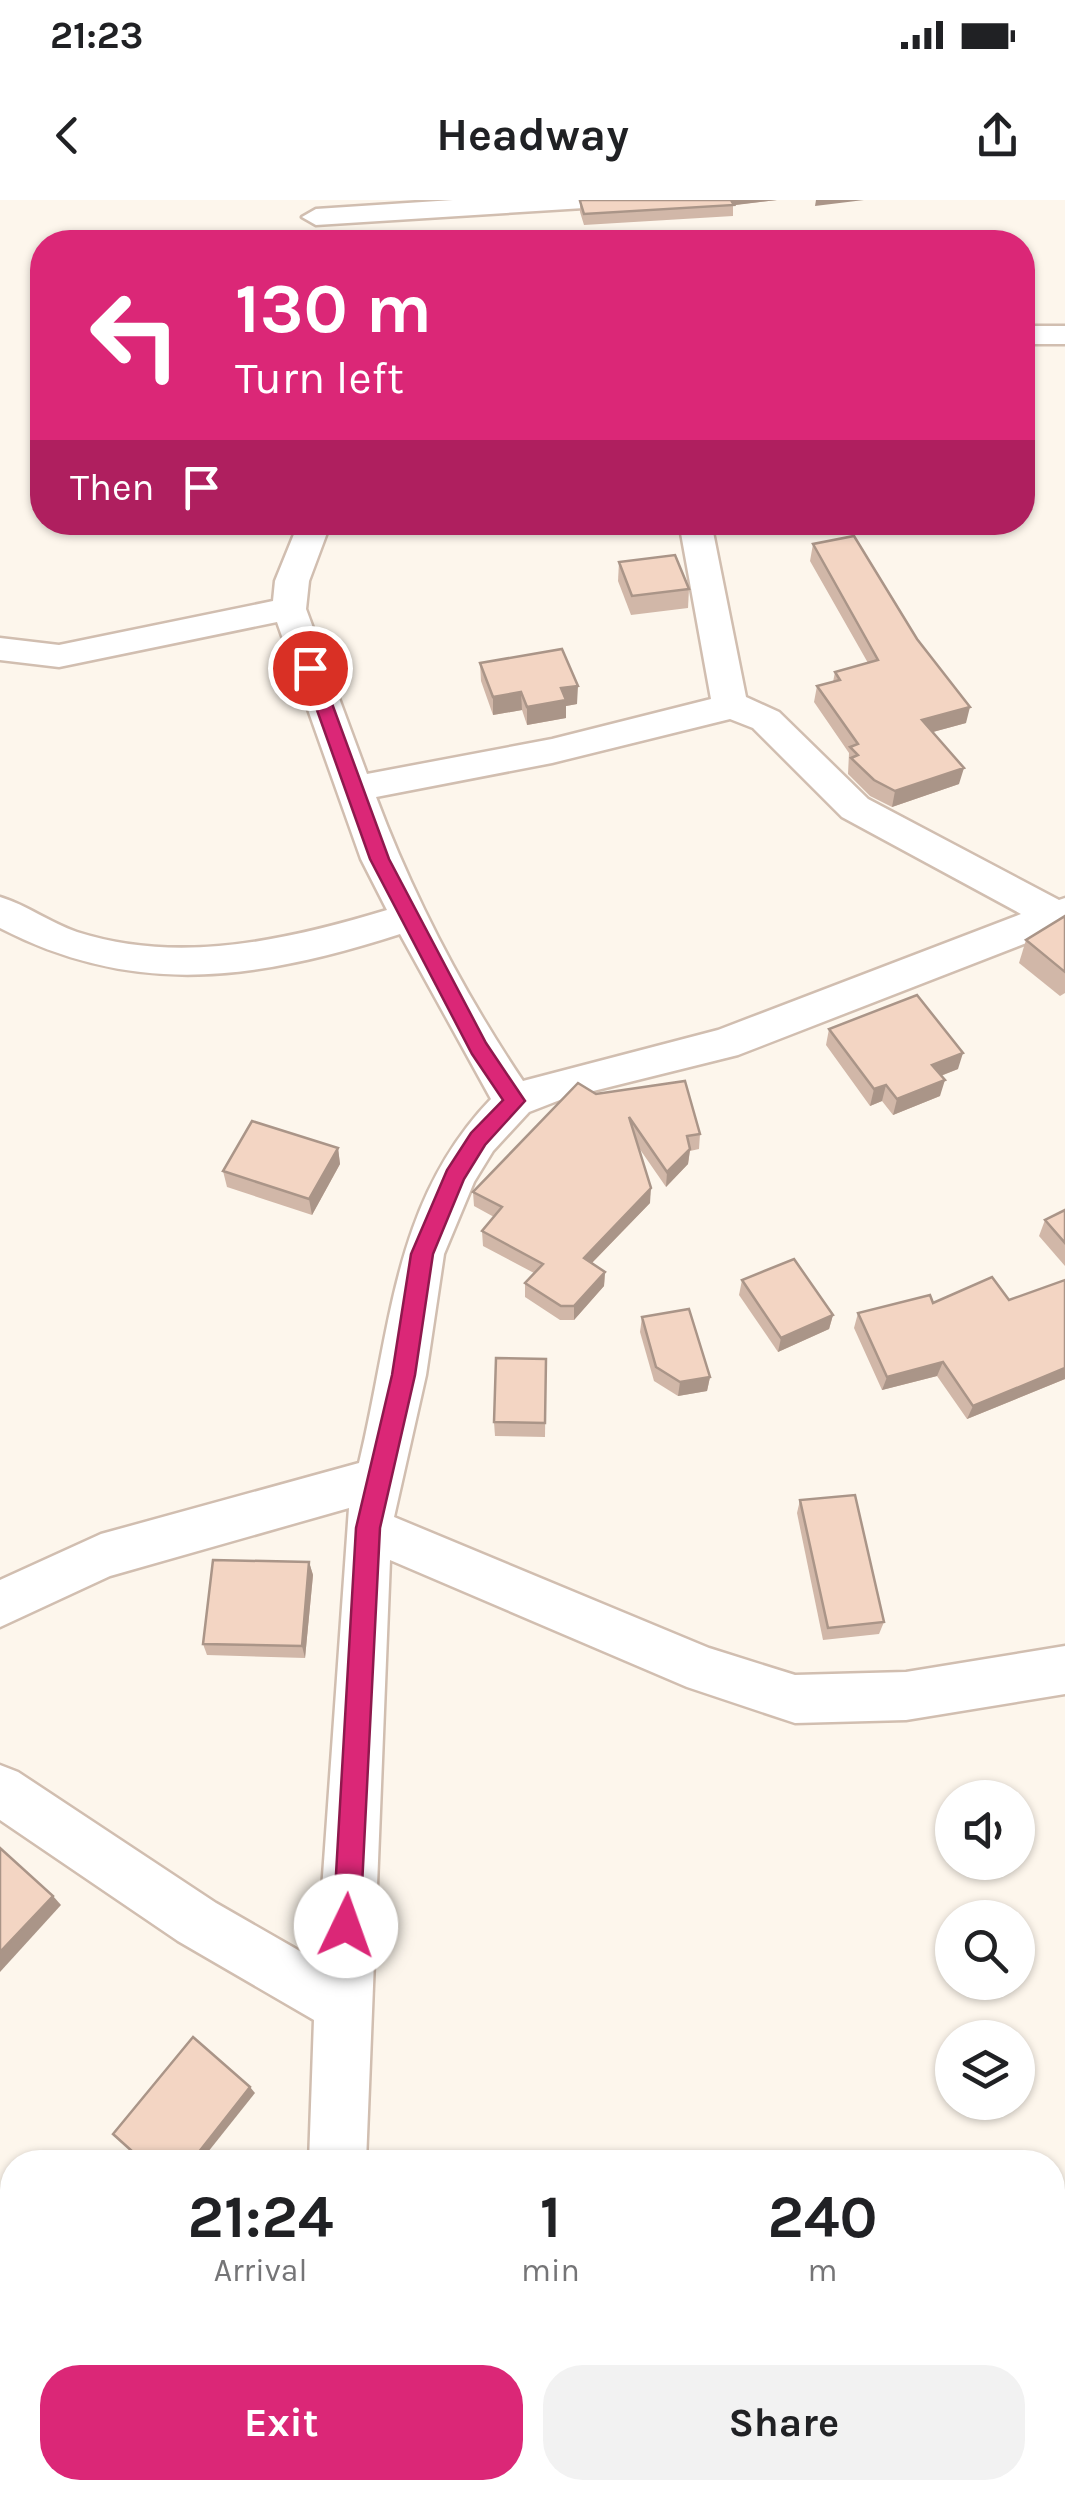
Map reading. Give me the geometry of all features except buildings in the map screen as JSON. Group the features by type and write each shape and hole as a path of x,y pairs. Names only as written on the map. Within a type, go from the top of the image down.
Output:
{"street":[{"path":"316,220 584,200"},
{"path":"1035,335 1065,335"},
{"path":"310,535 292,581 289,608 354,789 380,859 409,917 479,1048 514,1101"},
{"path":"697,535 730,707"},
{"path":"0,682 59,656 289,608"},
{"path":"0,649 59,656"},
{"path":"354,789 552,751 730,707 748,709 766,720 856,808 886,828 1062,914"},
{"path":"0,911 70,944 143,958 219,964 307,950 409,917"},
{"path":"338,2150 342,2006 368,1528 382,1478 422,1254 455,1176 478,1139 514,1101 558,1084 724,1044 1062,914"},
{"path":"0,1604 102,1556 382,1478"},
{"path":"368,1528 705,1670 795,1699 906,1696 1065,1670"},
{"path":"0,1790 197,1922 342,2006"}],"route":[{"path":"310,668 380,859 479,1048 514,1101 478,1139 455,1176 422,1254 403,1375 368,1528 346,1926"}]}
